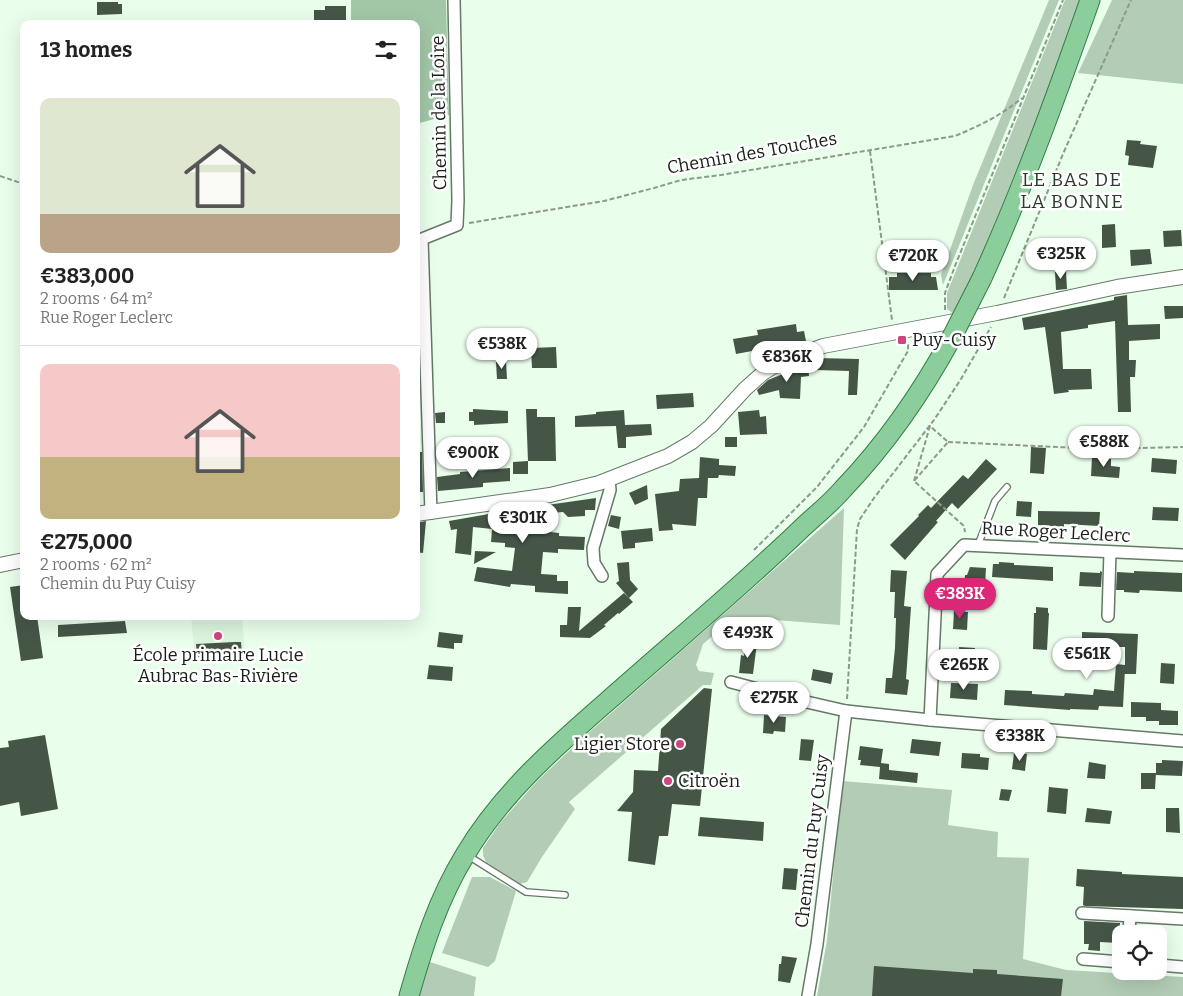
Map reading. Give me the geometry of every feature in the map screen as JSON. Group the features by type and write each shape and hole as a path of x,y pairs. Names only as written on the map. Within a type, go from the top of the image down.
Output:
{"main road":[{"path":"409,996 435,914 466,853 488,821 514,790 565,739 769,560 843,490 915,401 949,330 982,278 995,249 1060,86 1090,0"},
{"path":"1060,86 1101,0"}],"street":[{"name":"Chemin de la Loire","path":"454,0 457,225"},
{"path":"431,513 422,239 457,225"},
{"path":"420,514 550,495 609,479 668,456 692,442 711,426 763,373 779,363 823,346 900,331 949,330 997,313 1116,287 1183,277"},
{"path":"602,576 594,564 593,548 610,490 609,479"},
{"name":"Rue Roger Leclerc","path":"930,720 938,574 964,544 1183,555"},
{"path":"1108,616 1110,552"},
{"path":"0,565 20,561"},
{"path":"731,682 846,711 930,720 1183,741"},
{"name":"Chemin du Puy Cuisy","path":"808,996 817,944 846,711"},
{"path":"1082,913 1183,919"},
{"path":"1130,916 1130,925"},
{"path":"1083,960 1112,962"},
{"path":"1167,966 1183,967"}],"lane":[{"path":"978,545 995,501 1007,487"},
{"path":"466,853 526,892 565,895"}],"path":[{"path":"949,330 945,294 1022,98 1063,0"},
{"path":"846,711 857,530 860,519 930,426 962,379 994,322 1062,154 1131,0"},
{"name":"Chemin des Touches","path":"457,225 511,218 604,201 681,180 954,136 984,124 1022,98"},
{"path":"751,553 817,487 864,427 908,351 908,338 900,331 870,151"},
{"path":"0,176 20,183"},
{"path":"930,426 948,442 1101,449 1183,447"},
{"path":"914,481 930,426"},
{"path":"914,481 948,442"},
{"path":"914,481 964,526 966,536 964,544"}],"shaded area":[{"path":"351,0 446,0 449,115 420,123 420,20 351,20"},
{"path":"1049,0 1059,0 943,285 941,275 973,185"},
{"path":"1065,0 1084,0 990,237 954,314 947,309 947,293"},
{"path":"1112,0 1183,0 1183,84 1078,73"},
{"path":"844,508 840,625 748,618 733,619 703,644 696,665 699,671 714,673 711,685 703,685 569,802 575,809 527,882 520,884 486,862 483,848 500,823 538,780 585,736"},
{"name":"École primaire Lucie Aubrac Bas-Rivière","path":"191,620 242,620 245,656 195,661"},
{"path":"842,781 952,790 948,825 998,832 997,857 1029,858 1023,959 1066,970 1112,973 1112,980 1167,980 1167,976 1183,977 1183,996 817,996 827,940"},
{"path":"472,877 490,877 516,891 495,961 488,967 442,953"},
{"path":"424,960 476,977 474,996 416,996"}],"building":[{"path":"97,2 118,2 118,4 122,4 122,14 97,15"},
{"path":"325,6 346,6 346,20 314,20 314,10 325,10"},
{"path":"1127,140 1141,141 1140,144 1157,146 1153,168 1128,165 1129,156 1125,155"},
{"path":"1115,224 1116,247 1102,248 1102,225"},
{"path":"1181,230 1182,246 1164,247 1163,231"},
{"path":"1060,243 1060,246 1065,246 1065,256 1039,257 1038,244"},
{"path":"1150,249 1152,264 1131,266 1130,250"},
{"path":"1066,271 1067,289 1056,290 1055,272"},
{"path":"897,273 931,273 931,277 936,277 938,290 889,290 889,277 897,277"},
{"path":"1127,295 1128,325 1160,324 1160,339 1129,341 1129,360 1136,360 1135,377 1130,377 1131,412 1118,412 1115,321 1061,332 1063,369 1091,369 1092,389 1068,390 1069,392 1054,394 1045,327 1024,330 1022,318 1114,300 1114,297"},
{"path":"1164,306 1183,306 1183,318 1165,319"},
{"path":"796,324 797,332 804,331 806,341 736,354 733,339 758,335 757,330"},
{"path":"556,347 557,368 532,368 531,348"},
{"path":"817,358 859,359 857,395 848,395 849,371 816,370"},
{"path":"506,361 507,379 497,379 496,362"},
{"path":"808,363 809,376 801,377 800,399 780,398 779,390 759,395 757,390 768,380 783,374 783,371"},
{"path":"693,393 694,407 657,409 656,395"},
{"path":"473,409 508,411 508,423 474,425 474,421 469,421 469,412 473,412"},
{"path":"526,409 537,409 537,417 555,417 556,461 528,461"},
{"path":"624,410 625,425 651,424 652,435 626,437 626,448 618,448 616,426 575,427 575,416"},
{"path":"759,410 760,417 766,416 767,434 740,435 738,412"},
{"path":"445,412 445,423 436,423 435,413"},
{"path":"1105,433 1130,433 1131,447 1105,447"},
{"path":"725,437 737,437 737,447 725,447"},
{"path":"1031,447 1046,448 1044,474 1030,473"},
{"path":"420,452 422,452 423,492 420,492"},
{"path":"700,457 719,459 719,465 736,466 735,476 719,475 718,478 708,478 707,498 698,498 696,526 672,524 673,530 659,531 655,494 679,491 680,479 699,478"},
{"path":"1092,457 1111,459 1111,466 1120,467 1119,478 1091,476"},
{"path":"1152,458 1177,460 1176,474 1151,472"},
{"path":"986,459 997,469 958,509 952,503 905,560 890,545 928,505 931,508 963,475 968,479"},
{"path":"528,461 528,474 513,474 513,462"},
{"path":"510,468 510,481 483,483 483,487 438,491 437,477 460,474 460,472"},
{"path":"647,485 648,499 635,505 629,493"},
{"path":"596,498 595,510 585,510 585,516 568,517 563,512 540,514 541,531 559,533 559,536 585,537 584,550 558,549 558,553 543,552 541,574 557,575 557,581 568,581 568,594 535,592 535,586 511,584 510,587 474,581 477,567 512,571 515,548 505,547 505,543 491,542 492,529 473,527 471,555 455,553 457,529 451,530 449,521"},
{"path":"1017,501 1032,502 1031,517 1016,516"},
{"path":"1153,507 1179,508 1178,521 1152,520"},
{"path":"1038,511 1100,512 1099,526 1064,524 1064,527 1038,525"},
{"path":"611,515 621,517 619,529 608,526"},
{"path":"426,521 423,553 420,553 420,522"},
{"path":"652,528 653,541 635,543 635,548 623,549 621,531"},
{"path":"475,551 496,552 474,564"},
{"path":"629,562 630,580 638,589 629,598 616,583 619,581 617,563"},
{"path":"999,562 1014,563 1014,565 1053,567 1053,581 992,577 993,564 999,564"},
{"path":"970,567 986,568 984,603 964,601 965,575 967,575"},
{"path":"891,570 907,571 904,606 911,607 906,679 909,680 907,695 885,693 886,678 892,678 895,648 895,592 890,592"},
{"path":"1100,571 1102,572 1101,587 1079,586 1080,572 1100,573"},
{"path":"1134,571 1182,573 1182,592 1140,590 1139,593 1116,590 1117,572 1134,573"},
{"path":"20,586 20,620 38,620 43,658 21,661 10,587"},
{"path":"624,593 633,602 590,638 560,637 560,625 567,625 568,607 581,607 579,631"},
{"path":"1036,607 1048,608 1047,650 1033,649 1034,613 1036,613"},
{"path":"954,611 968,612 967,630 953,629"},
{"path":"125,621 127,633 58,637 58,625"},
{"path":"439,632 463,635 462,643 454,643 454,649 437,647"},
{"path":"1082,632 1138,634 1136,674 1125,674 1123,707 1099,706 1098,710 1070,710 1004,705 1005,690 1032,691 1032,694 1064,696 1065,693 1093,695 1094,689 1114,691 1116,664 1125,665 1125,647 1115,647 1115,645 1082,645"},
{"path":"241,642 242,655 197,657 196,644"},
{"path":"746,642 757,643 753,674 739,673 741,655 744,656"},
{"path":"959,647 975,648 974,666 961,665"},
{"path":"1161,663 1175,664 1174,684 1160,683"},
{"path":"429,665 453,667 452,681 427,679"},
{"path":"813,669 833,673 831,684 811,680"},
{"path":"951,683 978,684 977,700 950,698"},
{"name":"Citroën","path":"704,688 712,689 700,806 672,804 668,836 659,836 655,865 628,861 632,812 617,811 633,792 634,770 658,771 661,729"},
{"path":"1131,702 1161,703 1161,710 1178,711 1178,725 1159,725 1159,721 1146,721 1146,717 1131,717"},
{"path":"764,715 786,717 785,732 763,733"},
{"path":"45,735 58,809 21,816 19,802 0,806 0,748 9,747 8,741"},
{"path":"801,739 814,740 811,761 799,760"},
{"path":"912,739 941,742 939,756 910,753"},
{"path":"860,746 883,749 881,763 889,764 889,770 918,773 917,783 879,779 880,767 860,765 861,760 858,760"},
{"path":"962,753 980,754 980,757 989,758 988,770 961,768"},
{"path":"1014,753 1027,754 1025,771 1012,769"},
{"path":"1162,760 1183,761 1182,776 1156,775 1156,763 1162,763"},
{"path":"1089,762 1106,765 1105,779 1087,778"},
{"path":"1141,773 1156,773 1155,789 1141,789"},
{"path":"1049,787 1068,789 1066,814 1047,812"},
{"path":"1001,789 1012,790 1009,801 999,800"},
{"path":"1087,808 1112,811 1110,824 1085,822"},
{"path":"1166,808 1179,808 1180,833 1166,832"},
{"path":"700,817 764,822 763,841 698,836"},
{"path":"784,868 798,869 796,890 782,889"},
{"path":"1077,869 1122,872 1122,874 1183,877 1183,909 1085,906 1083,905 1084,887 1076,886"},
{"path":"1084,921 1120,923 1120,925 1112,925 1112,943 1100,942 1100,951 1088,950 1089,944 1084,944"},
{"path":"782,956 797,958 790,983 778,981 779,964 781,964"},
{"path":"874,966 973,973 973,969 997,970 997,974 1063,979 1061,996 872,996"}],"place":[{"name":"Puy-Cuisy","path":"902,340"},
{"name":"École primaire Lucie Aubrac Bas-Rivière","path":"218,636"},
{"name":"Ligier Store","path":"680,744"},
{"name":"Citroën","path":"668,781"}],"district":[{"name":"LE BAS DE LA BONNE","path":"1072,190"}]}
